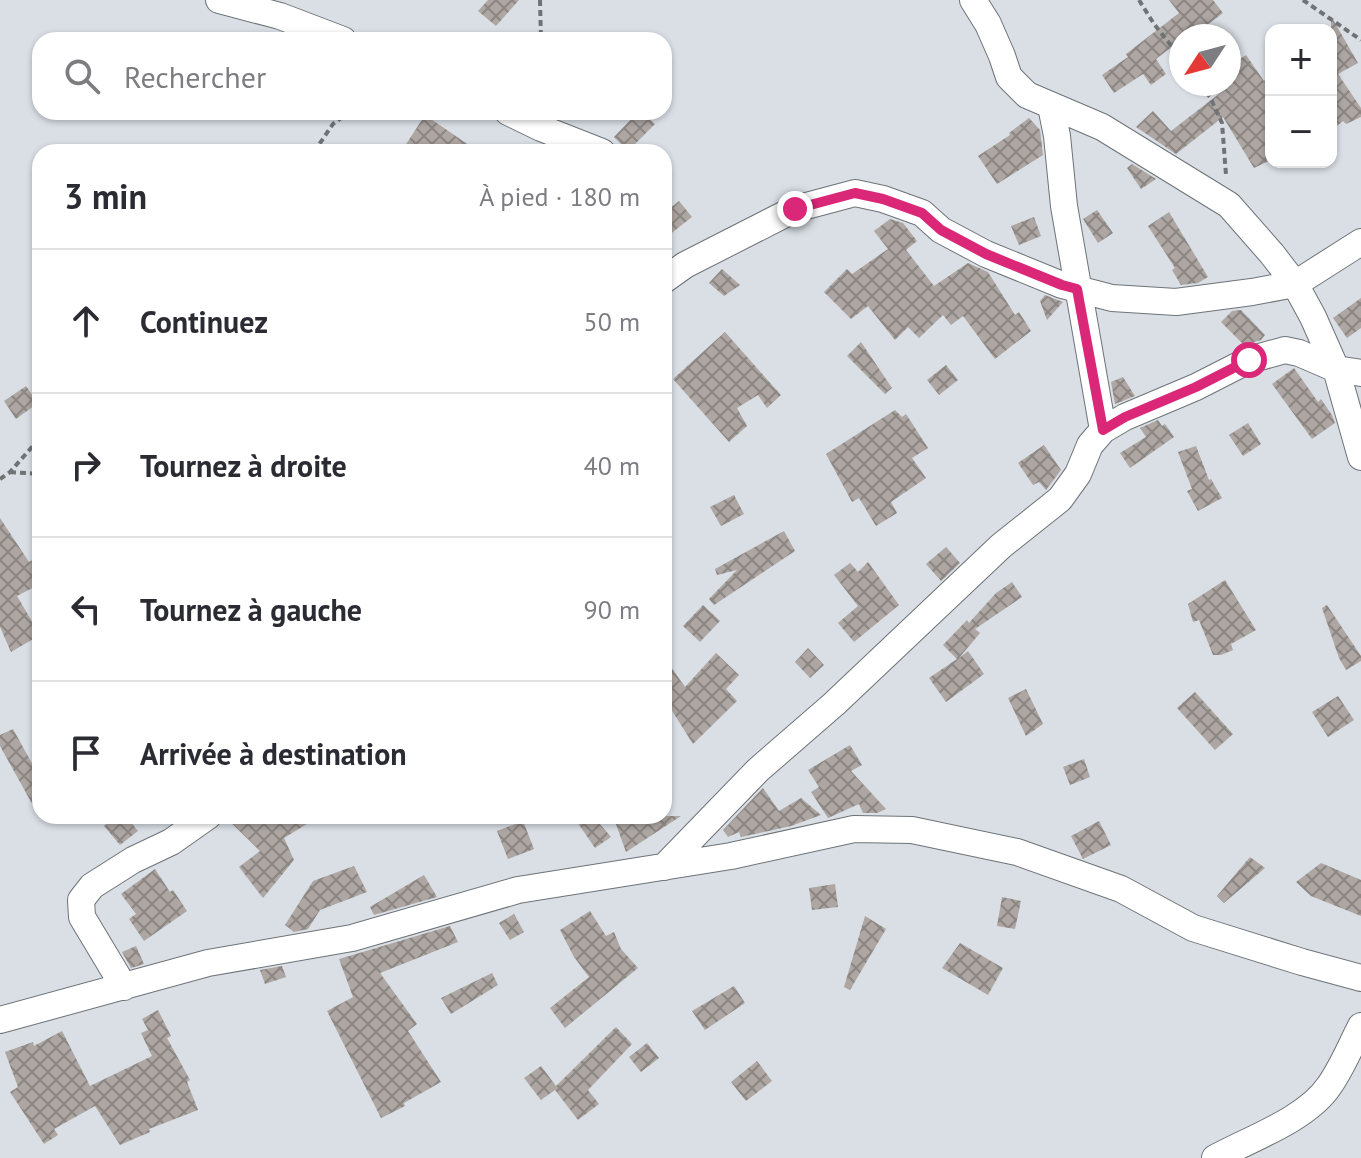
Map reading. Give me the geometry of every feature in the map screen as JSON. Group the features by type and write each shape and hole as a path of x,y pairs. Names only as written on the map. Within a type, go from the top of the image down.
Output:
{"street":[{"path":"219,0 280,16 322,32"},
{"path":"973,0 988,24 1009,77 1027,95 1102,127 1229,205 1272,254 1295,284 1348,371 1361,457"},
{"path":"1051,106 1077,289 1103,430"},
{"path":"524,120 582,144"},
{"path":"672,274 795,209 855,193 922,213 941,230 986,254 1062,285 1112,298 1176,302 1295,284 1361,242"},
{"path":"664,867 758,770 834,704 1001,546 1060,499 1078,474 1090,445 1103,430 1249,360 1285,350 1348,371"},
{"path":"124,987 82,917 81,900 92,886 133,860 171,842 197,824"},
{"path":"3,1015 124,987 208,963 352,938 518,890 731,856 854,829 912,830 1017,852 1121,889 1193,928 1361,978"},
{"path":"1215,1158 1300,1115 1329,1088 1361,1026"}],"path":[{"path":"540,0 541,32"},
{"path":"1139,0 1169,43"},
{"path":"1303,0 1361,40"},
{"path":"1209,96 1222,123 1229,205"},
{"path":"319,144 338,120"},
{"path":"0,479 32,447"},
{"path":"10,472 32,473"}],"building":[{"path":"488,0 519,0 496,26 478,11"},
{"path":"1169,0 1213,0 1223,13 1208,24 1169,24 1169,49 1156,59 1166,74 1151,85 1143,74 1114,93 1102,75 1179,13"},
{"path":"1337,26 1358,63 1338,74 1361,108 1361,117 1346,124 1343,121 1337,126"},
{"path":"1246,55 1265,80 1265,163 1254,168 1223,117 1176,154 1136,127 1153,111 1171,131 1216,96 1241,96 1241,58"},
{"path":"1029,118 1040,130 1043,155 997,184 978,156"},
{"path":"422,120 432,120 467,144 406,144"},
{"path":"630,120 651,120 655,124 635,144 621,144 614,137"},
{"path":"1132,164 1156,179 1141,189 1127,168"},
{"path":"679,201 692,217 672,233 672,207"},
{"path":"1097,210 1113,233 1098,243 1083,219"},
{"path":"1169,212 1208,277 1198,283 1181,285 1172,270 1175,268 1148,226"},
{"path":"1034,217 1041,236 1019,245 1011,226"},
{"path":"890,219 903,223 917,241 906,250 934,286 968,263 988,272 1015,315 1019,312 1031,331 995,359 963,316 951,325 943,315 919,338 908,327 895,340 868,306 851,319 824,292 847,269 852,274 888,249 874,231"},
{"path":"722,269 740,285 724,296 709,283"},
{"path":"1045,295 1063,302 1047,320 1040,301"},
{"path":"1361,298 1361,328 1347,338 1333,318"},
{"path":"1241,310 1265,335 1261,340 1244,345 1221,322 1232,311"},
{"path":"725,332 781,395 767,408 758,395 737,408 747,426 729,442 673,379"},
{"path":"861,342 892,388 885,394 847,356"},
{"path":"946,365 958,380 939,395 927,380"},
{"path":"1294,368 1318,402 1321,399 1335,423 1312,439 1272,384"},
{"path":"1123,377 1135,396 1115,404 1111,382"},
{"path":"26,386 32,394 32,407 16,419 4,401"},
{"path":"895,410 902,417 906,414 928,448 912,458 926,478 891,502 897,513 876,526 859,498 852,502 826,454"},
{"path":"1158,420 1174,437 1130,468 1120,453 1146,437 1140,428"},
{"path":"1248,423 1261,444 1243,456 1229,435"},
{"path":"1044,445 1061,470 1046,490 1039,482 1033,485 1018,463"},
{"path":"1196,446 1209,480 1222,498 1198,511 1187,491 1192,489 1178,452"},
{"path":"734,495 744,514 721,526 710,507"},
{"path":"0,518 29,562 32,560 32,588 17,596 32,621 32,640 11,652 0,627"},
{"path":"784,531 795,551 714,605 709,599 737,570 717,575 715,569"},
{"path":"946,547 960,563 941,581 926,564"},
{"path":"868,562 899,605 854,642 838,623 858,606 834,575 850,563 858,572"},
{"path":"1225,580 1256,630 1231,644 1233,650 1213,655 1199,620 1193,622 1188,604"},
{"path":"1012,582 1022,597 975,629 980,633 959,658 968,651 984,674 946,702 929,678 957,659 943,645 967,620 969,623 996,593"},
{"path":"703,605 720,621 700,642 683,626"},
{"path":"1327,605 1361,656 1361,661 1346,670 1322,608"},
{"path":"808,648 824,665 810,678 795,662"},
{"path":"716,653 739,675 726,689 737,701 693,744 672,711 672,668 685,687"},
{"path":"1026,689 1043,724 1026,736 1008,698"},
{"path":"1195,692 1233,734 1215,750 1177,708"},
{"path":"1338,696 1354,720 1328,737 1312,712"},
{"path":"13,729 32,763 32,804 0,746 0,735"},
{"path":"850,745 862,765 851,771 886,809 863,813 859,804 828,818 811,792 819,787 808,770"},
{"path":"1084,759 1090,777 1070,785 1063,767"},
{"path":"763,788 779,811 801,798 821,815 791,826 741,837 739,832 728,837 723,830"},
{"path":"1099,821 1111,845 1083,859 1071,836"},
{"path":"132,824 138,831 120,845 104,826"},
{"path":"232,824 307,824 284,838 294,860 263,898 239,867 260,851"},
{"path":"524,824 534,849 508,859 497,831"},
{"path":"578,824 600,824 611,837 595,848"},
{"path":"616,824 669,824 626,852"},
{"path":"1250,857 1265,868 1224,903 1217,896"},
{"path":"1321,863 1361,880 1361,916 1311,896 1296,882"},
{"path":"354,866 367,892 320,910 308,929 294,932 285,925 313,881"},
{"path":"155,869 187,911 144,941 129,919 136,914 121,894"},
{"path":"424,875 437,897 374,915 370,907"},
{"path":"835,884 838,907 812,910 809,888"},
{"path":"1002,897 1021,901 1015,929 997,926"},
{"path":"590,911 606,936 614,932 621,949 638,968 565,1028 550,1008 589,977 560,930"},
{"path":"514,914 524,932 510,940 499,923"},
{"path":"865,916 886,929 850,990 844,987"},
{"path":"450,926 458,942 380,973 417,1024 408,1031 441,1082 381,1118 327,1011 353,997 339,959"},
{"path":"960,943 1003,968 988,995 942,968"},
{"path":"136,946 144,964 131,968 122,952"},
{"path":"282,966 286,977 265,984 260,970"},
{"path":"492,973 498,985 451,1014 441,998"},
{"path":"734,986 745,1003 705,1030 692,1011"},
{"path":"158,1010 171,1036 167,1038 190,1080 187,1082 198,1110 149,1129 150,1132 120,1145 95,1106 54,1129 58,1135 44,1144 10,1092 18,1087 5,1052 33,1042 34,1046 62,1031 90,1086 152,1056 141,1033 148,1030 142,1019"},
{"path":"616,1027 632,1044 588,1090 599,1104 578,1120 555,1090 541,1100 524,1078 541,1066 556,1086"},
{"path":"647,1043 659,1058 641,1072 629,1057"},
{"path":"757,1061 772,1081 746,1101 731,1082"}],"route":[{"path":"795,209 855,193 883,199 922,213 941,230 986,254 1077,289 1103,430 1249,360"}]}
